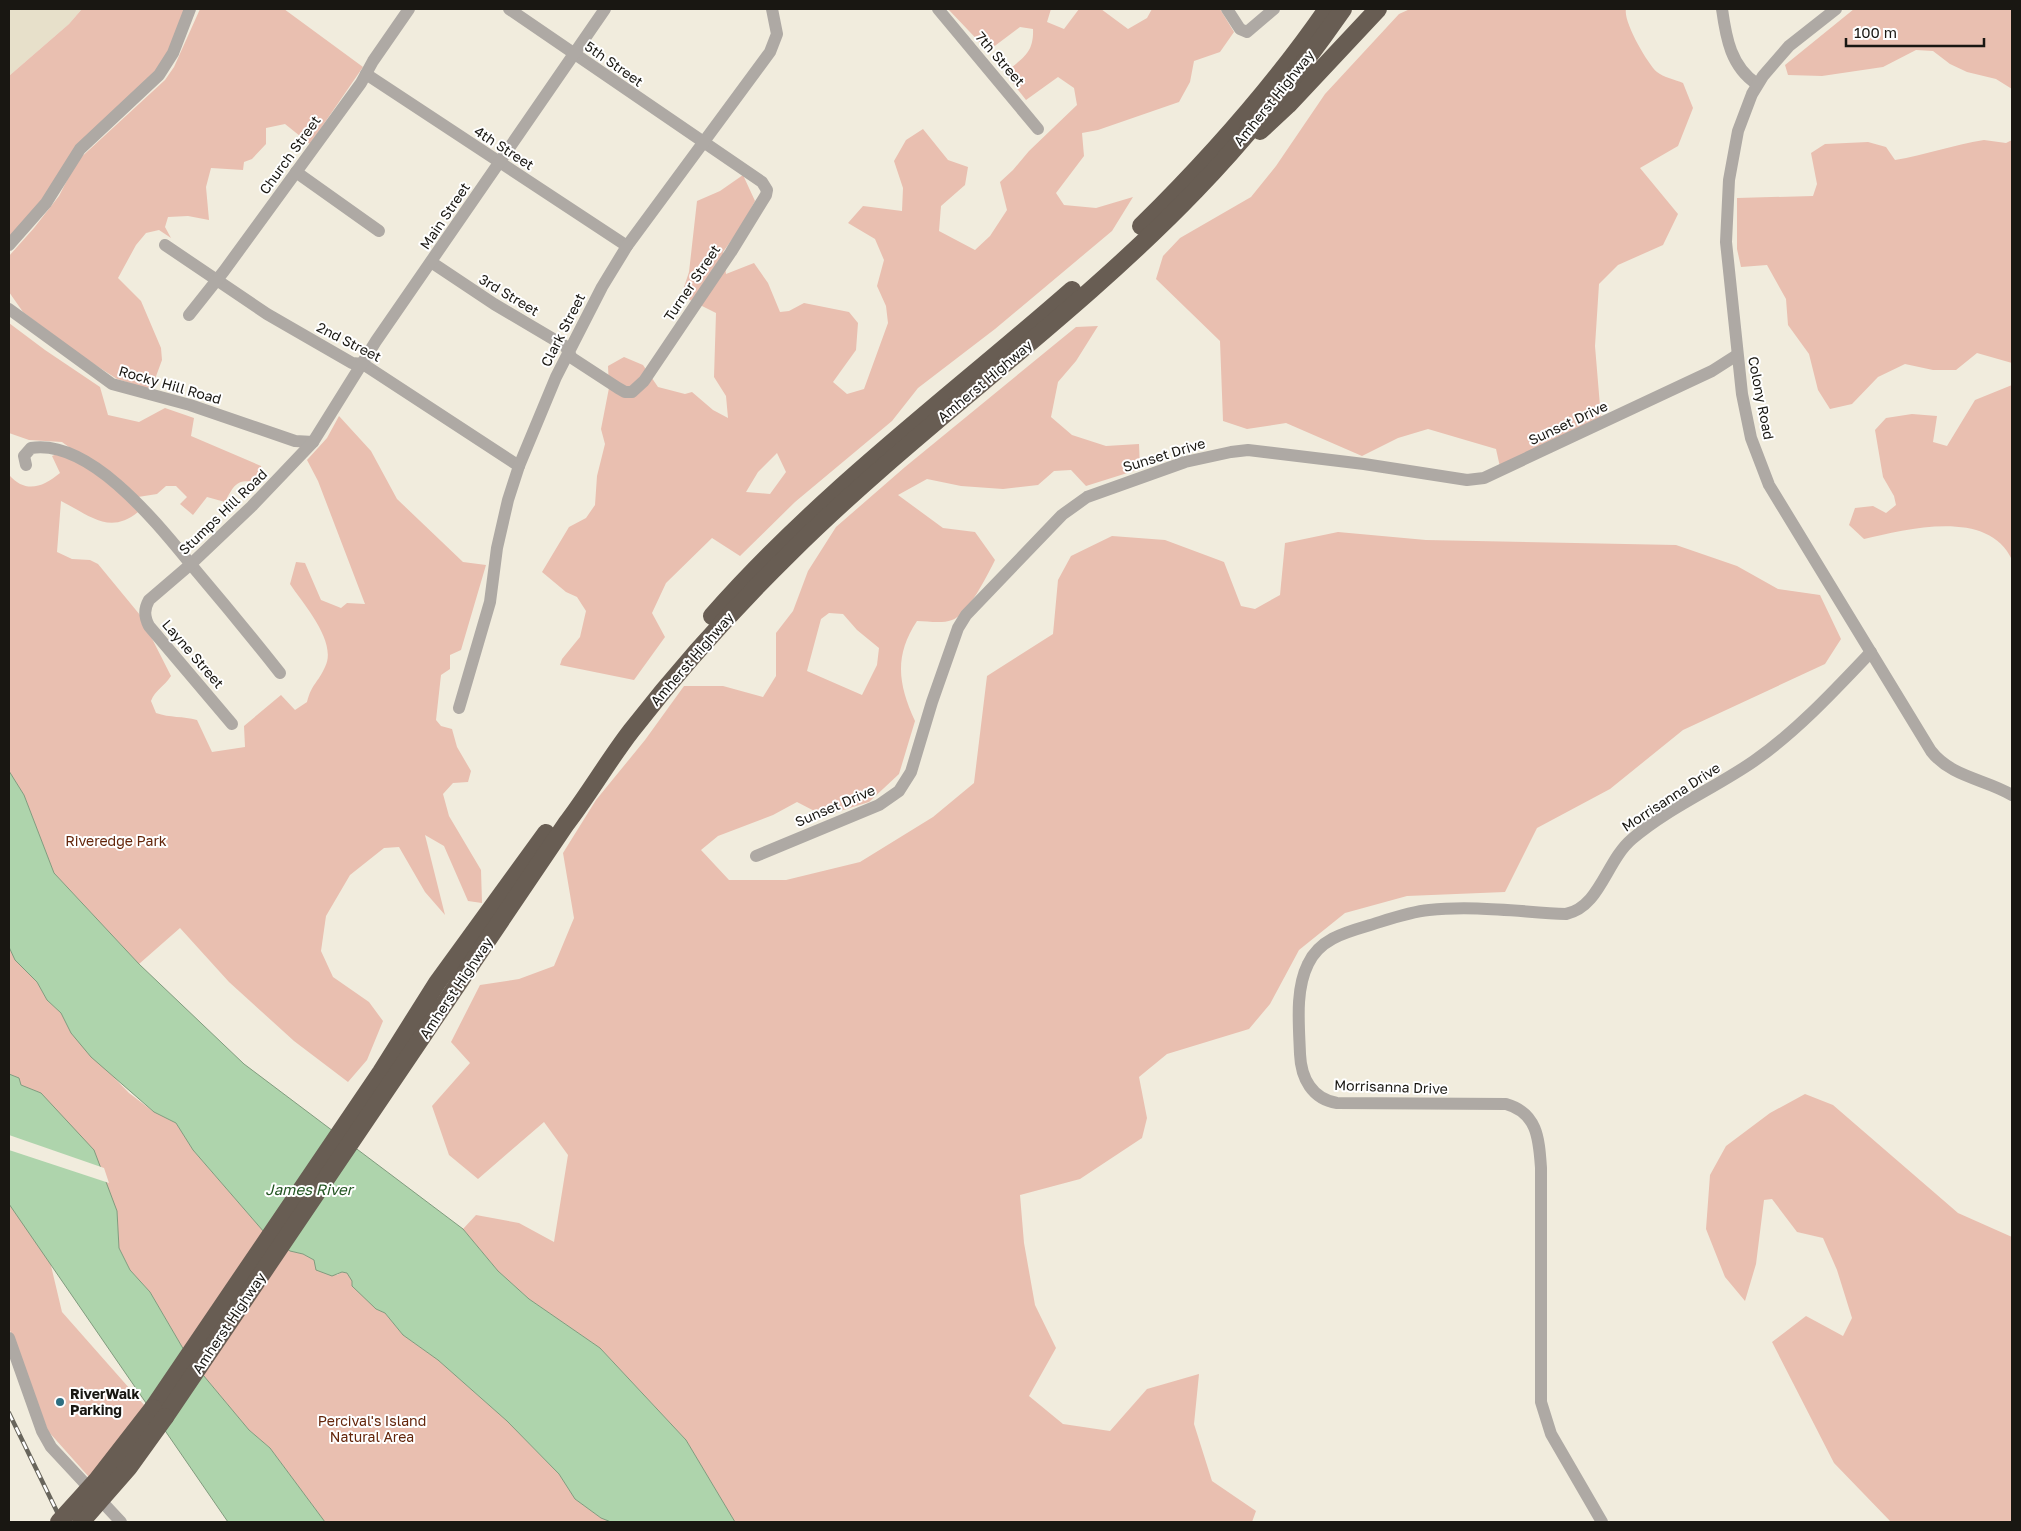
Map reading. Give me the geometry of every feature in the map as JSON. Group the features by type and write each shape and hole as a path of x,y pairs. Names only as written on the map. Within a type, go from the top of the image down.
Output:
{"highway":[{"path":"1278,75 1320,9"},
{"name":"Amherst Highway","path":"387,1076 437,983 624,724 660,677 752,572 832,494 1100,266 1192,175 1278,75 1327,9"},
{"name":"Amherst Highway","path":"159,1412 387,1076 629,734 666,687 717,627 791,552 870,478 1050,325 1197,188 1265,111 1343,9"},
{"path":"1197,188 1288,106 1378,9"},
{"path":"59,1522 159,1412"},
{"path":"80,1522 129,1466 159,1412"}],"street":[{"path":"9,245 46,203 80,149 159,76 173,53 190,9"},
{"name":"Church Street","path":"189,315 296,172 366,74 409,9"},
{"name":"5th Street","path":"509,9 705,141"},
{"name":"Main Street","path":"313,442 360,364 605,9"},
{"name":"Clark Street","path":"459,708 490,602 497,548 519,466 542,409 602,287 627,246 705,141 775,41 776,27 772,9"},
{"name":"7th Street","path":"938,9 1038,129"},
{"path":"1227,9 1240,29 1247,32 1270,12"},
{"path":"1722,9 1728,41 1733,55 1740,69 1757,84"},
{"name":"Colony Road","path":"1836,9 1789,46 1757,84 1738,132 1734,151 1727,211 1728,267 1743,401 1751,438 1769,485 1938,759 1956,772 1979,778 2012,795"},
{"name":"4th Street","path":"366,74 627,246"},
{"name":"Turner Street","path":"569,354 625,392 637,390 731,252 766,195 767,190 762,182 705,141"},
{"path":"296,172 379,232"},
{"name":"2nd Street","path":"165,245 282,324 352,363 360,364 519,466"},
{"name":"3rd Street","path":"431,262 494,304 564,346 569,354"},
{"name":"Rocky Hill Road","path":"9,310 112,384 190,405 295,441 313,442"},
{"name":"Sunset Drive","path":"756,856 879,806 899,791 911,772 932,702 958,628 966,615 1062,515 1087,497 1185,462 1248,450 1364,464 1467,480 1484,478 1712,371 1737,355"},
{"name":"Stumps Hill Road","path":"149,600 191,564 252,506 313,442"},
{"path":"26,465 24,456 31,448 64,451 74,455 132,496 191,564 280,673"},
{"name":"Layne Street","path":"149,600 145,613 149,626 232,724"},
{"name":"Morrisanna Drive","path":"1602,1522 1551,1434 1541,1402 1541,1168 1540,1149 1535,1125 1523,1112 1506,1104 1338,1103 1316,1094 1307,1084 1300,1060 1299,1021 1304,974 1315,952 1335,936 1407,914 1446,908 1566,914 1580,909 1591,898 1611,864 1630,840 1774,746 1871,652"},
{"path":"9,1338 42,1431 51,1447 74,1475 122,1522"}],"shaded area":[{"path":"9,9 82,9 69,24 9,76"}],"green space":[{"path":"82,9 185,9 164,63 130,98 9,239 9,76 69,24"},
{"path":"200,9 284,9 363,67 310,144 285,124 266,128 266,144 252,159 244,162 243,170 211,168 206,187 209,220 188,216 168,217 165,227 171,238 159,230 146,233 136,245 118,278 141,301 161,348 162,360 151,390 117,379 80,355 23,312 9,292 9,256 59,196 77,161 165,80 174,67"},
{"path":"948,9 1051,9 1047,22 1064,29 1079,9 1101,9 1128,29 1147,18 1152,9 1220,9 1234,32 1220,52 1194,61 1190,82 1179,102 1098,130 1082,133 1084,156 1056,193 1064,205 1096,208 1133,197 1112,231 995,329 918,388 892,421 795,502 740,556 712,538 666,583 652,613 665,637 634,680 560,665 562,659 580,637 586,611 577,597 566,592 542,572 569,527 586,518 595,505 597,476 605,444 601,429 609,388 608,366 624,357 643,365 658,387 685,394 692,392 713,410 728,418 726,396 714,377 716,313 686,298 683,290 689,272 697,201 720,191 743,175 755,201 741,227 723,252 726,274 754,263 768,283 780,312 789,311 804,303 849,312 858,323 856,350 833,382 847,394 864,389 888,323 886,306 877,286 884,260 875,239 848,223 863,206 902,211 903,188 894,161 906,140 923,129 948,160 968,167 965,185 941,206 939,231 975,250 990,236 1007,210 1000,182 1077,105 1074,88 1058,77 1026,100 1005,73 1026,55 1033,37 1033,29 1020,27 988,51","holes":["777,453 786,472 770,494 746,492 758,472"]},
{"path":"1410,9 1626,9 1628,23 1648,60 1660,74 1683,83 1693,108 1678,146 1640,168 1678,214 1663,245 1618,265 1599,284 1595,346 1601,418 1500,467 1496,449 1428,429 1398,438 1362,456 1286,423 1247,429 1223,421 1220,341 1156,279 1163,256 1180,238 1251,197 1276,166 1325,94 1399,14"},
{"path":"1854,9 2012,9 2012,89 1996,79 1967,72 1950,64 1933,51 1916,50 1883,67 1822,76 1788,75 1785,65"},
{"path":"1984,140 2006,143 2012,140 2012,363 1977,353 1956,370 1933,370 1905,364 1878,377 1852,404 1830,409 1818,390 1809,354 1788,325 1786,299 1767,265 1741,267 1737,249 1737,198 1813,196 1817,184 1811,153 1825,144 1868,142 1886,147 1895,160"},
{"path":"9,323 100,387 108,415 139,422 165,408 194,418 191,436 261,466 262,483 248,481 239,483 225,502 207,497 193,515 180,504 187,497 176,486 166,486 157,494 138,497 62,442 29,440 9,433"},
{"path":"1098,326 1076,361 1058,382 1051,417 1072,435 1106,446 1139,444 1140,469 1086,486 1071,470 1054,471 1038,485 1003,489 961,486 927,479 898,495 943,528 975,532 995,560 971,603 958,617 943,622 917,621 910,634 902,658 901,670 905,695 915,721 899,774 869,802 824,816 797,802 773,815 718,836 701,850 729,880 786,880 860,862 933,817 974,783 987,676 1053,634 1058,580 1071,556 1112,536 1165,540 1224,562 1241,606 1255,609 1280,595 1285,543 1338,532 1426,540 1676,545 1737,566 1778,589 1820,595 1841,639 1825,664 1683,730 1610,789 1537,828 1505,892 1407,896 1345,913 1299,950 1270,1004 1249,1029 1167,1054 1139,1077 1147,1118 1142,1138 1080,1179 1020,1195 1024,1243 1035,1305 1056,1348 1029,1396 1063,1424 1110,1431 1147,1389 1199,1374 1194,1424 1212,1481 1256,1511 1252,1522 735,1522 686,1440 600,1348 529,1299 498,1271 463,1229 476,1215 519,1223 554,1242 568,1155 544,1122 478,1179 449,1155 432,1106 470,1063 451,1042 480,985 519,979 554,966 574,918 563,853 596,800 645,740 684,686 723,686 763,697 776,676 776,633 793,611 808,571 836,527 905,467 1076,327","holes":["829,613 843,614 857,630 879,648 877,665 862,695 807,671 821,619"]},
{"path":"2012,385 2012,560 2001,544 1985,533 1966,528 1946,526 1924,528 1864,539 1849,525 1855,508 1873,506 1886,513 1896,505 1894,496 1883,477 1875,430 1886,418 1912,414 1937,416 1933,442 1947,446 1975,400"},
{"name":"Riveredge Park","path":"339,416 371,451 397,499 463,562 486,565 461,650 450,655 450,669 441,675 436,720 441,726 452,729 457,747 471,771 468,782 453,783 443,794 449,816 481,870 482,903 468,901 444,846 425,835 445,915 425,892 399,847 384,848 350,875 326,916 321,951 333,977 369,1002 383,1021 367,1060 348,1082 294,1041 229,982 180,928 139,964 54,873 24,795 9,771 9,475 22,485 41,485 60,473 52,456 59,453 81,464 102,478 138,512 118,522 108,522 90,517 61,501 57,552 72,559 90,560 98,564 140,615 171,676 151,701 156,713 197,720 212,752 245,747 244,726 281,695 295,710 307,702 325,667 328,657 323,635 310,612 290,584 296,562 305,563 321,600 341,608 347,603 365,604 318,481 307,460 327,438"},
{"name":"Percival's Island Natural Area","path":"9,947 15,960 37,982 47,1000 61,1013 71,1033 129,1093 154,1112 176,1123 193,1150 264,1232 290,1251 303,1254 314,1260 317,1270 337,1275 342,1272 347,1273 376,1309 385,1313 403,1335 438,1360 507,1421 559,1474 575,1499 601,1518 611,1522 325,1522 270,1448 249,1430 188,1357 150,1292 130,1270 119,1248 117,1211 107,1189 41,1093 21,1085 19,1078 9,1074"},
{"path":"1805,1094 1833,1105 1958,1213 2012,1237 2012,1522 1891,1522 1834,1463 1772,1342 1806,1316 1843,1336 1852,1318 1837,1270 1823,1238 1797,1232 1772,1199 1764,1200 1756,1264 1745,1301 1725,1277 1706,1229 1710,1175 1726,1146 1770,1113"},
{"path":"9,1176 43,1232 62,1312 145,1406 89,1477 48,1431 9,1328"}],"water":[{"name":"James River","path":"9,771 24,795 54,873 139,964 244,1064 463,1229 498,1271 529,1299 600,1348 686,1440 735,1522 611,1522 601,1518 575,1499 559,1474 507,1421 438,1360 403,1335 385,1313 376,1309 352,1286 352,1281 347,1273 342,1272 332,1276 316,1270 314,1260 303,1254 290,1251 264,1232 193,1150 176,1123 154,1112 91,1057 71,1033 61,1013 47,1000 37,982 15,960 9,947"},
{"path":"9,1074 19,1078 21,1085 41,1093 94,1150 117,1211 119,1248 130,1270 150,1292 188,1357 249,1430 270,1448 325,1522 228,1522 9,1204"}],"pier":[{"path":"9,1135 104,1168 109,1183 9,1150"}],"railway":[{"path":"9,1413 62,1522"}],"place":[{"name":"RiverWalk Parking","path":"60,1402"}]}
